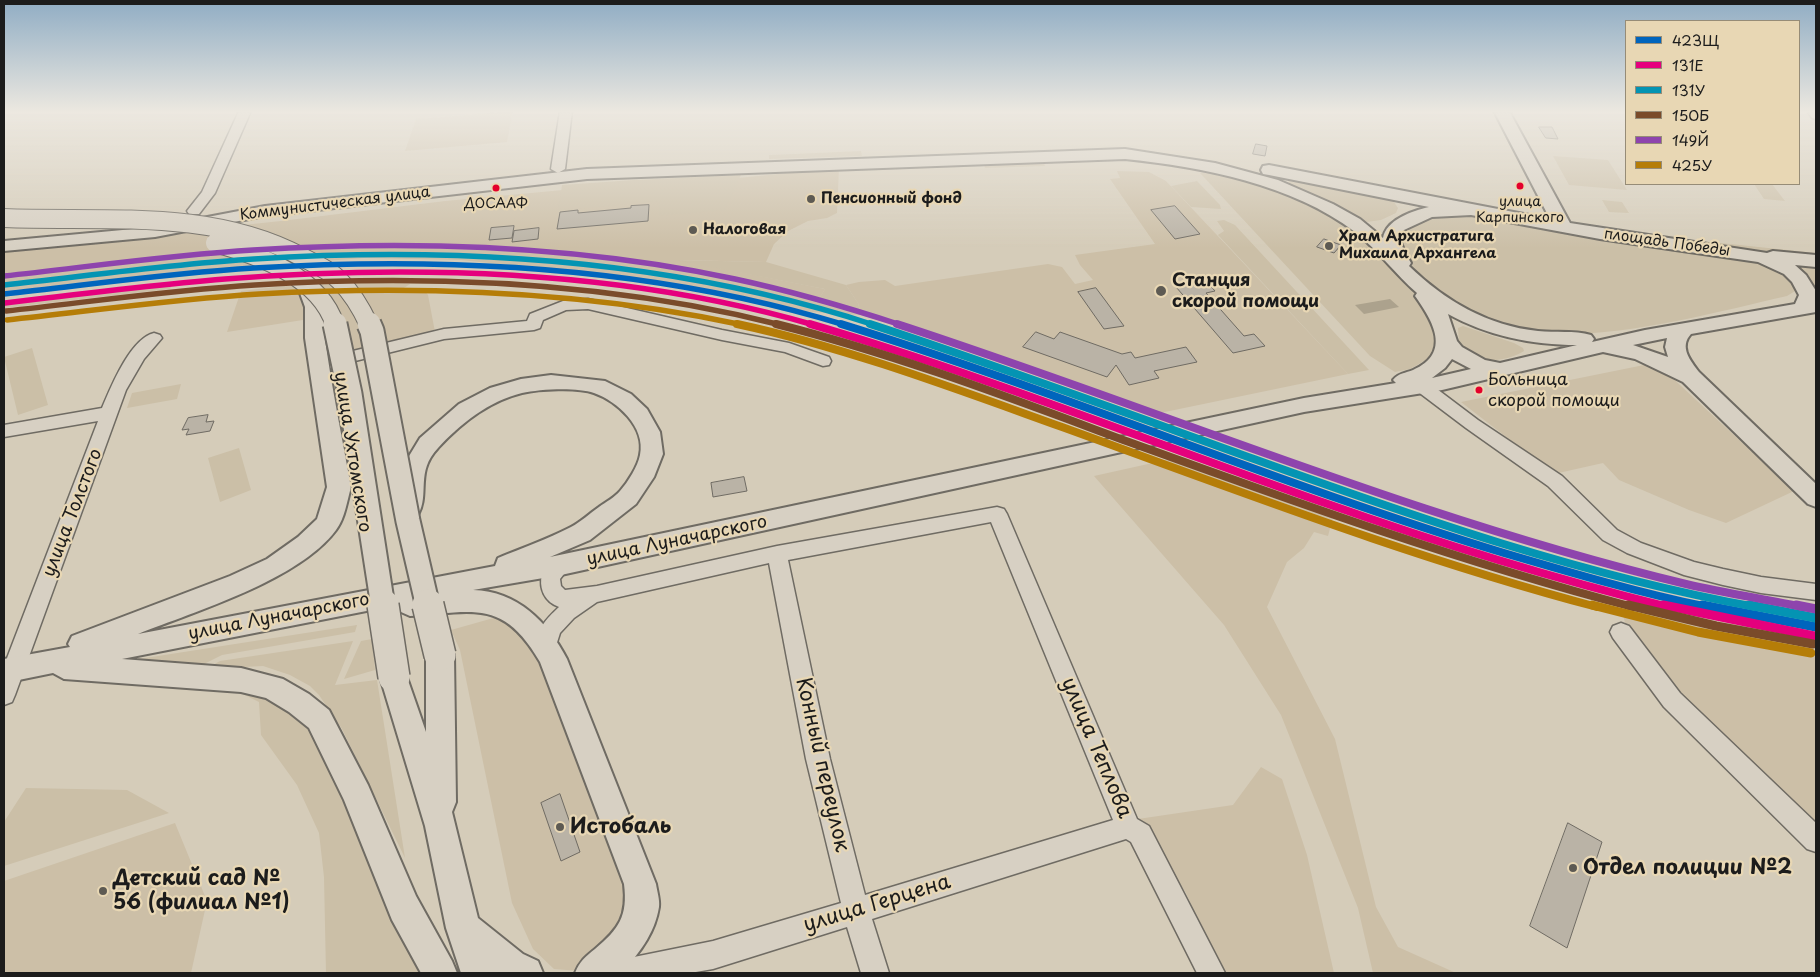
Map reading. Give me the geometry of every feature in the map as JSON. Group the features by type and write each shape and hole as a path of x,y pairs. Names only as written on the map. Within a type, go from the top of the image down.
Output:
{"main road":[{"name":"Коммунистическая улица","path":"4,246 154,232 245,214 635,162 800,157"},
{"name":"Коммунистическая улица","path":"4,210 26,214 81,215 175,212 557,173 1024,157"},
{"name":"Коммунистическая улица","path":"1149,157 1243,173 1319,203 1369,234 1412,279"},
{"name":"Коммунистическая улица","path":"1199,157 1471,210"},
{"path":"1526,157 1563,227"},
{"name":"площадь Победы","path":"1447,343 1440,317 1412,279 1393,247 1393,231 1406,221 1429,212 1471,210 1563,227 1761,256 1784,265 1800,277 1809,295 1809,308 1645,336 1499,370"},
{"path":"161,225 177,219 178,216 175,212"},
{"path":"77,240 161,225 245,214"},
{"path":"4,218 164,222 213,227 266,239 301,254 331,274 341,282 365,314 372,331 408,521 440,655 441,826"},
{"path":"4,234 123,233 186,238 247,252 284,270 307,285 327,308 335,324 350,394 394,677 441,826 463,928 478,973"},
{"path":"1761,256 1816,261"},
{"name":"площадь Победы","path":"1412,279 1438,301 1462,315 1484,326 1503,332 1556,340 1645,336"},
{"path":"16,668 239,584 276,566 307,544 327,524 337,499 339,487 314,338 315,307 307,285"},
{"path":"1684,330 1677,335 1674,345 1679,359 1691,377 1778,459 1816,498"},
{"path":"1447,343 1455,352 1468,360 1499,370"},
{"name":"улица Луначарского","path":"1415,383 1436,365 1446,352 1447,343"},
{"path":"1589,348 1631,350 1658,360 1691,377"},
{"name":"улица Луначарского","path":"16,668 304,612 561,565 1022,468 1304,405 1415,383 1499,370"},
{"path":"408,521 412,471 428,444 441,430 467,409 498,393 521,386 550,382 597,386 624,399 640,414 649,432 652,454 642,477 628,498 582,533 463,582"},
{"path":"304,612 482,601 511,610 546,646 553,659 640,884 642,906 638,923 624,944 605,965 592,973"},
{"path":"16,668 241,680 272,688 299,703 319,719 357,795 404,908 440,973"},
{"path":"463,928 511,967 526,973"}],"street":[{"path":"194,211 208,193 224,157"},
{"path":"557,173 559,157"},
{"name":"улица Ухтомского","path":"374,599 338,360 444,334 534,325 536,317 563,306 588,304 722,335 789,348 823,360"},
{"name":"улица Толстого","path":"4,695 16,668 118,390 137,356 145,345 154,338"},
{"path":"1415,383 1555,481 1610,535 1634,548 1691,569 1761,585 1816,592"},
{"path":"4,431 110,413"},
{"name":"улица Теплова","path":"777,554 997,514 1128,827 1140,834 1211,973"},
{"path":"561,565 550,577 551,588 560,599 597,594 777,554"},
{"name":"Конный переулок","path":"777,554 818,759 856,911 875,973"},
{"path":"546,646 550,629 567,612 597,594"},
{"path":"1621,632 1672,700 1816,840"},
{"name":"улица Герцена","path":"624,973 714,955 1128,827"}],"shaded area":[{"path":"769,157 844,157 769,159"},
{"path":"1553,157 1608,160 1627,190 1569,185"},
{"path":"1043,160 1045,166 985,168 983,162"},
{"path":"839,168 837,213 827,218 808,221 788,231 774,244 766,262 679,260 825,289 811,312 656,281 461,260 364,258 246,267 4,291 4,250 281,221 445,201 606,186 707,181"},
{"name":"Станция скорой помощи","path":"1117,171 1149,172 1166,181 1348,374 1160,413 1001,358 861,315 858,303 846,285 885,280 895,286 1048,264 1062,267 1075,284 1093,280 1080,265 1075,255 1155,244 1110,179 1120,178"},
{"path":"1212,172 1291,195 1330,213 1363,236 1408,283 1426,308 1441,338 1433,356 1410,369 1395,372 1370,356 1200,173"},
{"path":"741,175 725,210 659,216 659,201 558,211 562,185"},
{"path":"1291,180 1384,198 1394,202 1398,208 1396,213 1381,220 1367,222 1291,185 1288,182"},
{"path":"1197,181 1220,205 1221,209 1191,207 1171,186"},
{"path":"1755,185 1773,185 1785,201 1764,199"},
{"path":"1602,200 1622,202 1629,213 1609,212"},
{"path":"1470,215 1646,247 1752,259 1785,272 1796,287 1795,291 1787,296 1651,326 1579,334 1545,334 1514,330 1481,318 1451,303 1426,282 1407,257 1403,245 1406,234 1416,224 1440,216"},
{"path":"1224,220 1235,225 1369,370 1348,374 1218,235 1224,231 1217,221"},
{"path":"1603,228 1673,238 1816,253 1816,256 1676,242 1604,231"},
{"path":"675,260 766,262 846,285 858,303 861,315 811,312 825,289"},
{"path":"1787,263 1816,266 1816,301 1813,301"},
{"path":"359,280 410,284 404,288 424,289 428,295 435,332 345,354 332,318 309,319 227,332 241,291 328,281"},
{"path":"172,284 170,289 4,308 4,303"},
{"path":"1390,299 1399,307 1364,314 1355,305"},
{"path":"1463,326 1514,343 1523,348 1524,351 1500,360 1486,360 1474,357 1459,344 1458,328"},
{"path":"32,348 48,405 18,415 4,357"},
{"path":"1649,364 1666,372 1794,491 1726,523 1689,510 1619,480 1603,463 1554,474 1461,402"},
{"path":"181,384 177,399 127,408 132,393"},
{"path":"239,448 251,490 220,502 208,458"},
{"path":"1175,458 1334,513 1328,536 1314,532 1304,548 1287,562 1267,607 1335,739 1376,907 1398,947 1456,973 1373,973 1358,908 1281,715 1224,625 1094,476"},
{"path":"1619,601 1661,613 1816,637 1816,831 1695,717 1633,651"},
{"path":"497,617 520,632 537,656 625,891 622,926 580,971 554,969 533,949 512,903 460,650 451,630"},
{"path":"357,625 355,632 222,655 194,669 126,661"},
{"path":"372,639 375,670 344,679 361,641"},
{"path":"353,641 335,685 377,680 405,858 342,729 319,695 310,686 290,675 263,666 206,669 220,661"},
{"path":"249,687 303,720 316,741 419,973 326,973 324,877 319,833 297,785 261,735 259,702 243,694 242,691"},
{"path":"1261,767 1282,779 1307,855 1334,973 1222,973 1186,893 1138,819 1233,805"},
{"path":"26,788 127,790 169,813 4,866 4,822"},
{"name":"Детский сад № 56 (филиал №1)","path":"175,823 207,901 191,973 4,973 4,881"}],"building":[{"name":"ДОСААФ","path":"649,205 648,221 557,229 560,212 578,210 578,213"},
{"path":"1175,206 1200,234 1175,239 1151,210"},
{"path":"514,226 512,238 489,240 491,228"},
{"path":"539,228 538,239 512,242 514,231"},
{"name":"Храм Архистратига Михаила Архангела","path":"1324,239 1341,245 1334,253 1317,247"},
{"path":"1206,281 1215,291 1206,293 1244,336 1254,334 1265,346 1233,353 1176,287"},
{"path":"1096,288 1124,326 1104,329 1078,292"},
{"path":"1036,332 1054,339 1060,332 1122,354 1131,352 1135,358 1186,347 1197,362 1154,371 1159,378 1129,385 1116,365 1107,377 1023,347"},
{"path":"208,415 206,422 214,421 210,431 186,435 189,429 182,430 188,418"},
{"path":"744,477 747,491 713,497 711,483"},
{"name":"Истобаль","path":"560,794 580,852 561,861 541,803"},
{"name":"Отдел полиции №2","path":"1568,823 1602,842 1567,948 1530,926"}],"transit line":[{"name":"149Й","path":"4,276 224,252 375,247 435,247 555,253 674,267 761,284 818,299 901,325 1039,372 1284,461 1433,512 1534,543 1687,584 1816,609"},
{"name":"131У","path":"4,285 224,261 373,255 490,258 548,262 665,275 723,285 812,306 899,334 1037,381 1326,485 1428,520 1531,552 1687,593 1816,618"},
{"name":"423Щ","path":"4,294 225,270 373,264 490,267 549,271 607,276 723,294 809,315 892,340 1030,387 1326,494 1428,529 1531,561 1687,602 1816,627"},
{"name":"131Е","path":"5,303 225,279 373,273 491,275 549,279 607,285 723,303 864,340 1030,396 1325,503 1427,538 1530,570 1686,611 1814,636"},
{"name":"150Б","path":"6,311 226,287 315,283 432,282 549,288 607,294 723,312 808,333 891,358 1029,405 1324,512 1528,578 1684,619 1813,644"},
{"name":"425У","path":"7,320 227,296 316,291 433,290 550,296 608,302 723,321 864,358 1322,521 1475,572 1578,602 1698,632 1811,653"}],"place":[{"name":"улица Карпинского","path":"1520,186"},
{"name":"ДОСААФ","path":"496,188"},
{"name":"Пенсионный фонд","path":"811,199"},
{"name":"Налоговая","path":"693,230"},
{"name":"Храм Архистратига Михаила Архангела","path":"1329,246"},
{"name":"Станция скорой помощи","path":"1161,291"},
{"name":"Больница скорой помощи","path":"1479,390"},
{"name":"Истобаль","path":"560,827"},
{"name":"Отдел полиции №2","path":"1573,868"},
{"name":"Детский сад № 56 (филиал №1)","path":"103,891"}]}
